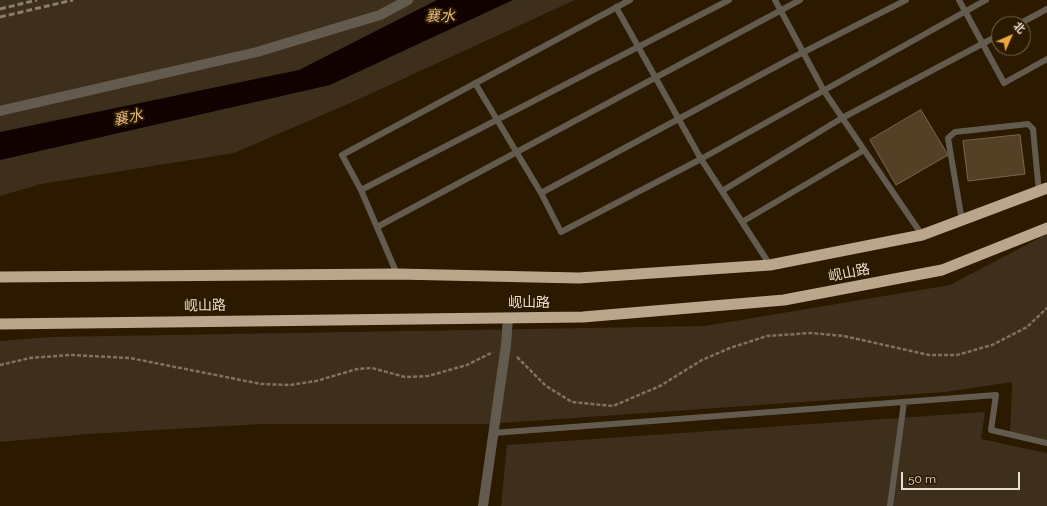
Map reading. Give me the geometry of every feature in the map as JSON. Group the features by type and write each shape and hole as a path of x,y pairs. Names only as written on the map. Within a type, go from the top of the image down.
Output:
{"highway":[{"name":"岘山路","path":"0,278 396,274 579,278 770,265 922,235 1043,190"},
{"name":"岘山路","path":"0,324 584,317 784,300 942,270 1047,228"}],"street":[{"path":"0,111 257,52 380,14 408,0"},
{"path":"483,506 506,345 508,318"}],"lane":[{"path":"396,274 361,190 342,155 630,0"},
{"path":"361,190 729,0"},
{"path":"775,0 824,91 922,235"},
{"path":"377,227 800,0"},
{"path":"541,193 804,52 906,0"},
{"path":"959,0 1004,83 1047,59"},
{"path":"475,83 541,193 561,232 701,159 986,0"},
{"path":"616,7 701,159 770,265"},
{"path":"1031,18 1047,9"},
{"path":"722,191 842,118 991,39"},
{"path":"962,220 948,138 955,132 1028,124 1033,129 1043,190"},
{"path":"742,222 864,150"},
{"path":"493,433 996,395 991,430 1047,443"},
{"path":"890,506 904,402"}],"path":[{"path":"0,365 30,358 70,354 130,358 261,384 290,385 316,381 357,369 372,368 405,377 428,376 467,365 506,345 546,386 572,402 613,406 660,386 702,360 730,348 767,336 811,333 831,335 930,355 957,355 992,345 1027,327 1047,308"}],"shaded area":[{"path":"0,0 575,0 357,100 234,153 41,184 0,196"},
{"path":"1047,234 1047,440 1010,434 1012,382 945,392 488,424 262,424 88,434 0,442 0,341 52,337 705,326 950,285"},
{"path":"985,412 981,439 1047,453 1047,506 501,506 507,445"}],"water":[{"name":"襄水","path":"437,0 513,0 330,85 0,160 0,132 299,70"}],"building":[{"path":"921,110 948,155 896,185 870,140"},
{"path":"1020,135 1025,174 968,181 963,141"}],"railway":[{"path":"0,9 37,0"},
{"path":"0,17 73,0"}]}
